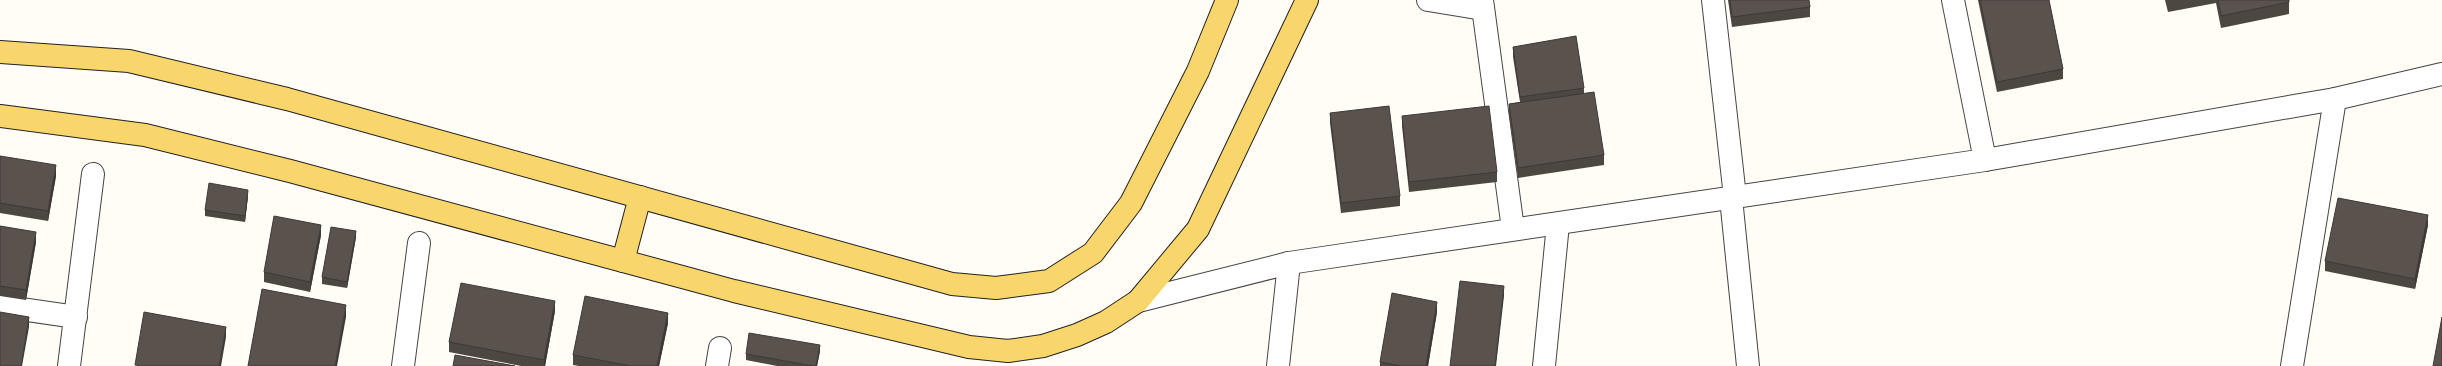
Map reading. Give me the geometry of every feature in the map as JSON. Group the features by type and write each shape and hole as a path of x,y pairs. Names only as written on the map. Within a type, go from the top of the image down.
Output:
{"main road":[{"path":"0,52 36,53 128,61 279,97 952,284 996,288 1049,281 1093,253 1131,203 1198,71 1227,0"},
{"path":"5,117 145,135 290,171 734,291 962,345 1008,351 1043,346 1077,335 1106,322 1138,301 1198,229 1307,0"},
{"path":"623,261 640,197"}],"street":[{"path":"1428,0 1482,4 1513,229"},
{"path":"1713,0 1748,366"},
{"path":"1953,0 1985,160"},
{"path":"0,44 36,53"},
{"path":"1138,301 1289,263 1985,160 2335,99 2442,74"},
{"path":"2292,366 2335,99"},
{"path":"69,366 93,174"},
{"path":"1544,366 1558,224"},
{"path":"403,366 419,243"},
{"path":"1278,366 1289,263"},
{"path":"0,306 76,316"}],"building":[{"path":"1730,0 1809,0 1810,7 1732,17"},
{"path":"1980,0 2049,0 2063,69 1997,82"},
{"path":"2218,0 2289,0 2289,2 2221,16"},
{"path":"1576,36 1584,88 1520,97 1513,47"},
{"path":"1594,92 1604,155 1518,168 1509,104"},
{"path":"1389,106 1400,196 1341,203 1330,113"},
{"path":"1489,106 1497,172 1409,182 1402,116"},
{"path":"0,156 56,165 48,211 0,203"},
{"path":"209,183 248,190 245,216 205,210"},
{"path":"2338,198 2428,215 2415,279 2325,261"},
{"path":"274,216 321,225 310,282 264,272"},
{"path":"0,226 36,232 26,290 0,286"},
{"path":"331,227 356,231 347,282 322,277"},
{"path":"1460,281 1504,286 1495,366 1450,366"},
{"path":"461,283 555,301 544,360 449,342"},
{"path":"262,289 346,305 335,366 248,366"},
{"path":"1392,293 1437,302 1426,366 1401,366 1380,362"},
{"path":"585,296 668,313 657,366 631,366 573,355"},
{"path":"0,312 29,317 21,366 0,366"},
{"path":"144,312 226,327 219,366 135,365"},
{"path":"2442,317 2442,366 2433,366"},
{"path":"749,333 820,345 816,366 746,354"},
{"path":"455,355 515,366 453,366"}]}
